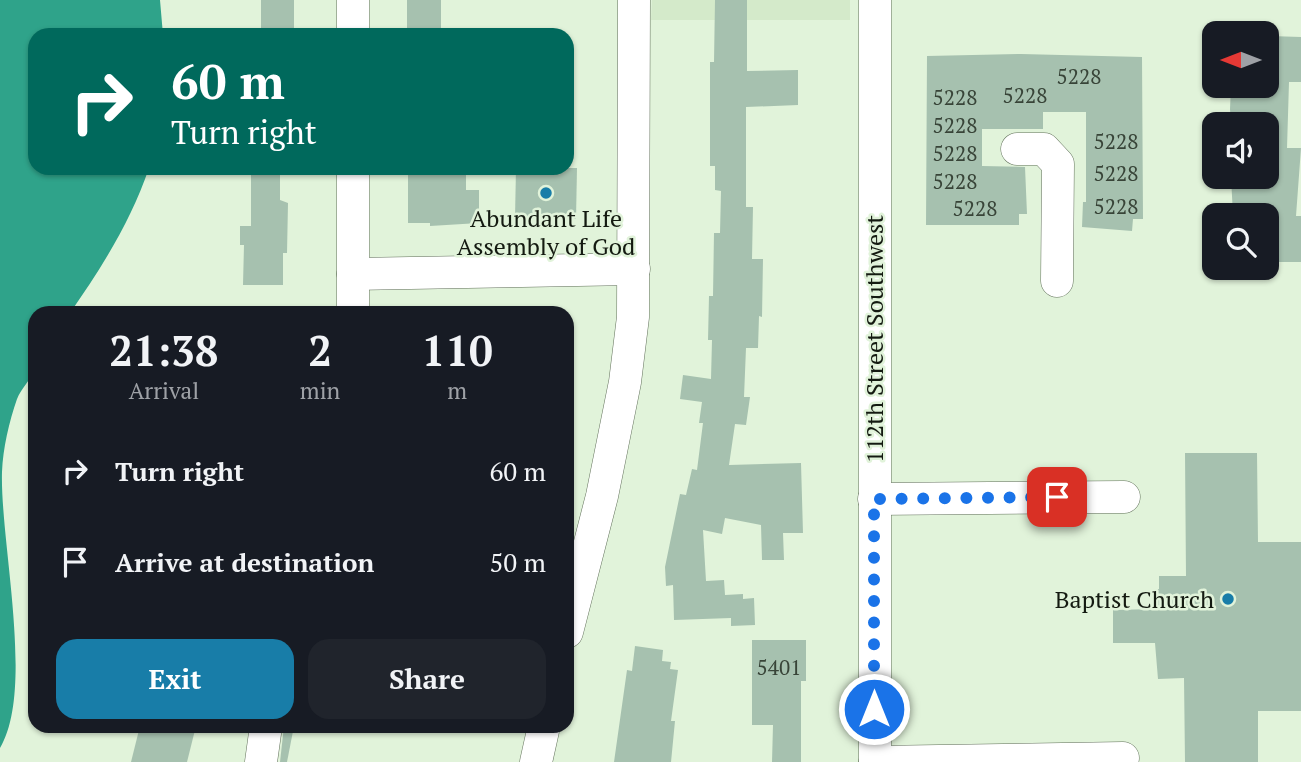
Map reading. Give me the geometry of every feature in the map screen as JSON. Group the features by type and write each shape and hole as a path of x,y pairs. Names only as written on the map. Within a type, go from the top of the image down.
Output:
{"street":[{"path":"353,0 353,28"},
{"path":"574,605 602,496 625,382 633,317 634,0"},
{"name":"112th Street Southwest","path":"875,0 875,762"},
{"path":"1017,149 1044,149 1058,164 1057,281"},
{"path":"353,175 353,306"},
{"path":"353,274 634,268"},
{"path":"874,499 1124,498"},
{"path":"261,762 265,733"},
{"path":"536,762 542,733"},
{"path":"875,762 1123,758"}],"shaded area":[{"path":"652,0 850,0 850,20 651,20"}],"water":[{"path":"0,0 160,0 162,28 28,28 28,175 147,175 115,243 75,306 28,306 28,381 17,399 11,417 2,472 13,614 15,690 10,722 0,748"}],"building":[{"path":"261,0 294,0 294,28 261,28"},
{"path":"407,0 441,0 441,28 407,28"},
{"path":"715,0 747,0 747,71 798,70 798,105 746,107 746,207 753,207 752,259 763,259 762,317 759,316 758,348 746,348 744,397 750,397 746,425 735,424 729,465 801,463 803,533 783,533 784,560 762,560 761,525 725,518 722,534 703,530 706,581 724,580 725,595 743,594 743,599 754,598 755,625 731,626 731,618 674,620 673,585 666,586 665,567 680,494 686,495 692,469 697,470 703,423 699,423 702,402 680,399 683,375 711,379 709,296 713,296 714,233 720,233 721,191 715,190 715,166 710,166 710,62 714,62"},
{"path":"1279,36 1301,37 1301,82 1289,82 1287,148 1301,148 1296,216 1301,216 1301,262 1279,262 1279,203 1232,203 1232,189 1279,189 1279,112 1230,112 1230,98 1279,98"},
{"path":"1021,54 1142,57 1143,219 1133,219 1132,231 1082,227 1083,202 1086,202 1086,112 1043,112 1043,129 982,129 982,166 1025,167 1027,214 1019,214 1019,225 926,225 927,56"},
{"name":"Abundant Life Assembly of God","path":"574,168 577,168 576,219 515,218 516,175 574,175"},
{"path":"251,175 280,175 280,200 288,203 283,285 243,285 244,245 240,245 240,226 251,226"},
{"path":"408,175 466,175 466,190 479,190 479,223 430,226 430,223 408,223"},
{"name":"Baptist Church","path":"1185,453 1257,453 1258,542 1301,542 1301,711 1258,711 1258,762 1185,762 1184,678 1158,679 1155,643 1113,643 1113,610 1156,609 1155,589 1159,589 1159,576 1186,576"},
{"path":"752,640 806,640 806,681 801,681 801,762 772,762 773,725 752,725"},
{"path":"635,646 663,650 662,661 671,662 670,669 678,670 671,721 675,721 671,762 614,762 627,670 632,671"},
{"path":"138,733 194,733 187,762 131,762"},
{"path":"283,733 293,733 287,762 280,762"}],"place":[{"name":"Abundant Life Assembly of God","path":"546,193"},
{"name":"Baptist Church","path":"1228,599"}],"route":[{"path":"874,709 874,499 1057,497"}]}
